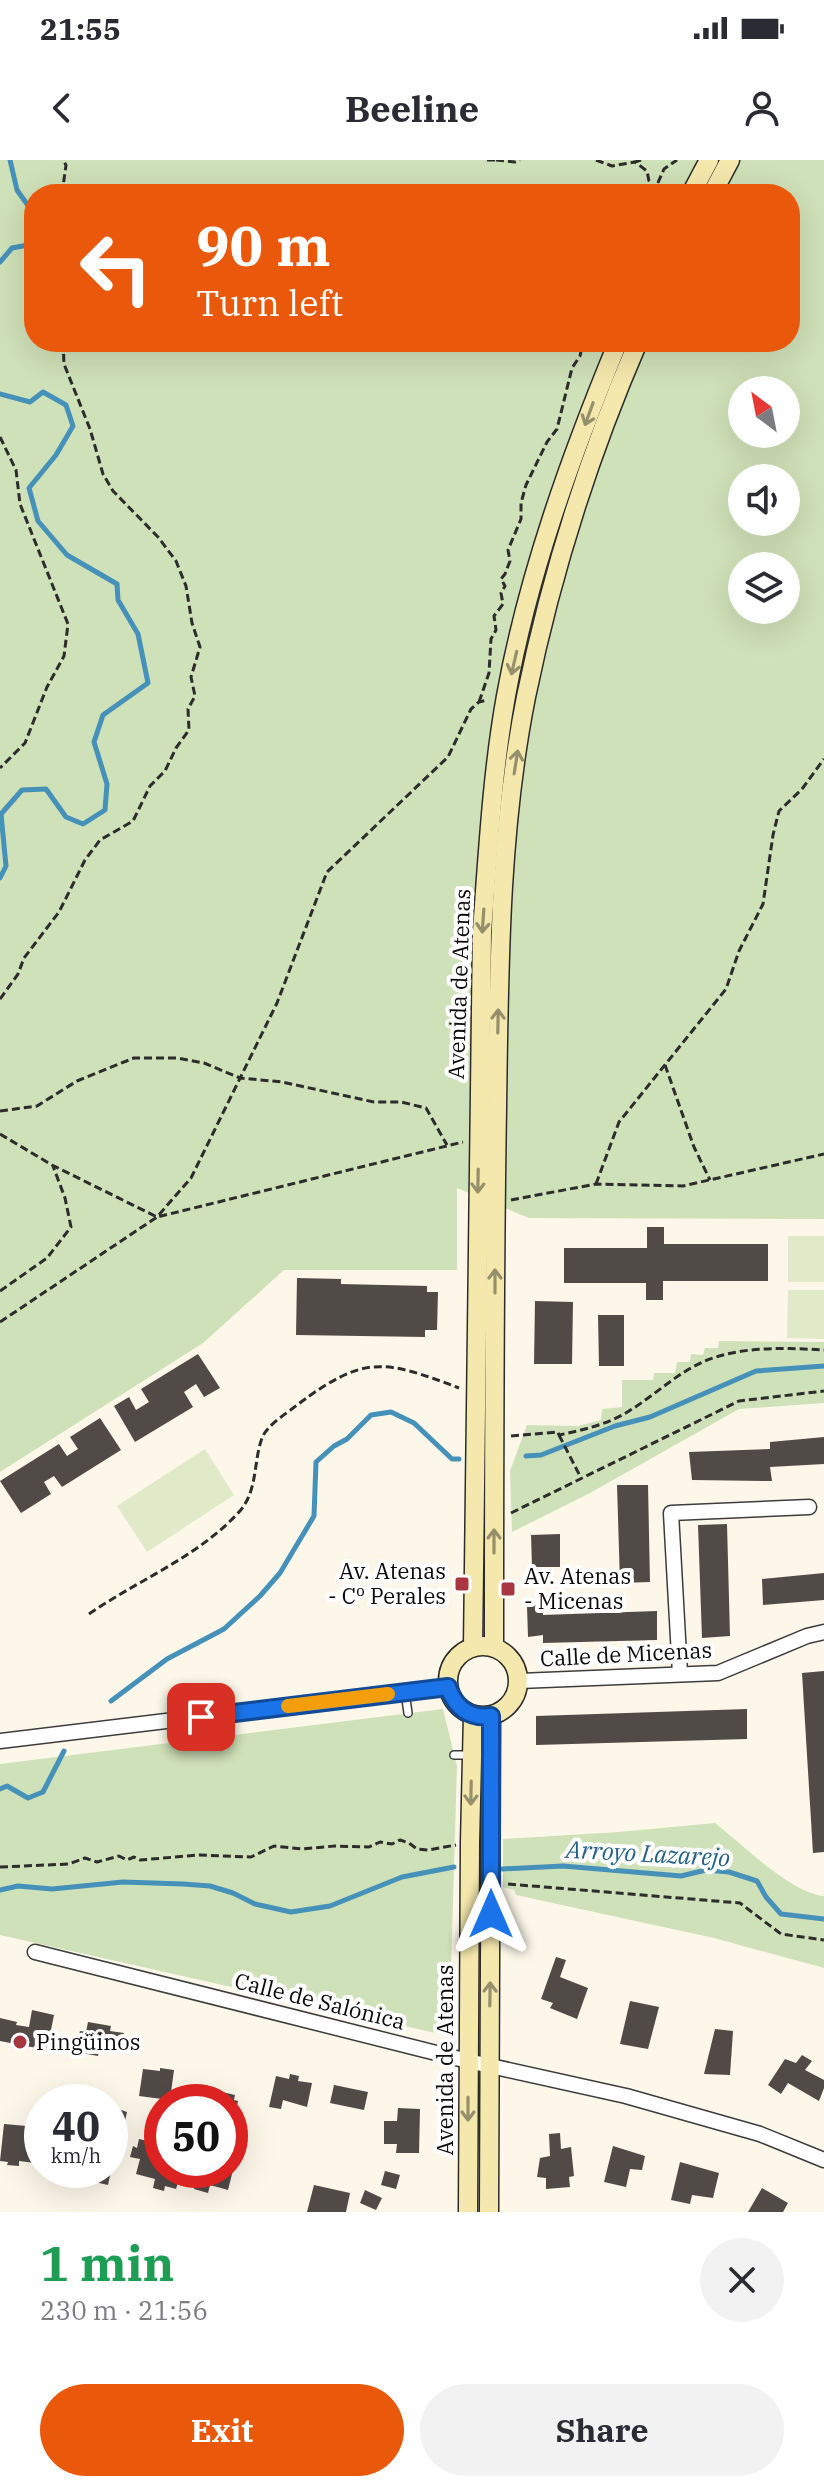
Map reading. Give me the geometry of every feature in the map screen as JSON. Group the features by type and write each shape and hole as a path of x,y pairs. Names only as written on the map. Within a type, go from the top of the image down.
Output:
{"main road":[{"path":"696,184 709,160"},
{"path":"717,184 730,160"},
{"name":"Avenida de Atenas","path":"473,1647 482,932 491,814 506,696 527,606 551,519 614,352"},
{"name":"Avenida de Atenas","path":"494,1647 500,936 511,794 526,698 546,610 571,522 612,402 634,352"},
{"path":"473,1647 494,1647 512,1660 519,1681 514,1700 508,1707 482,1716 457,1705 448,1687 448,1674 453,1662 462,1653 473,1647"},
{"name":"Avenida de Atenas","path":"468,2212 470,1842 463,1755 482,1716"},
{"name":"Avenida de Atenas","path":"482,1716 491,1882 489,2212"}],"street":[{"path":"680,1674 671,1513 809,1507"},
{"name":"Calle de Micenas","path":"519,1681 718,1673 807,1636 824,1632"},
{"path":"0,1741 448,1687"},
{"name":"Calle de Salónica","path":"35,1952 468,2061 641,2100 760,2134 824,2160"}],"lane":[{"path":"405,1692 408,1713"}],"path":[{"path":"63,160 66,165 63,184"},
{"path":"487,160 520,160"},
{"path":"596,160 612,166 641,160"},
{"path":"657,184 664,169 677,160"},
{"path":"635,162 647,171 650,184"},
{"path":"0,999 18,974 24,958 59,912 85,860 100,840 133,821 150,786 165,771 189,730 188,709 195,696 191,677 200,647 192,623 186,586 176,561 158,537 113,491 103,474 90,429 64,364 63,352"},
{"path":"479,702 489,673 491,639 496,630 494,616 503,604 501,593 505,586 501,579 510,561 508,550 521,519 524,494 547,442 557,429 572,368 581,352"},
{"path":"0,437 16,470 20,504 68,624 64,656 47,687 25,743 0,768"},
{"path":"0,1322 157,1217 191,1178 277,1003 327,872 448,757 471,709 479,702 506,696"},
{"path":"596,1184 619,1122 726,989 739,951 763,904 779,811 802,789 824,759"},
{"path":"0,1111 37,1106 77,1081 134,1058 177,1058 204,1063 240,1078 282,1082 374,1102 401,1102 426,1108 447,1145"},
{"path":"665,1065 694,1147 710,1180"},
{"path":"0,1134 52,1165 157,1217 478,1139"},
{"path":"496,1203 596,1184 683,1186 824,1154"},
{"path":"0,1291 47,1258 71,1227 65,1198 52,1165"},
{"path":"559,1435 584,1430 627,1413 692,1368 713,1358 757,1349 824,1350"},
{"path":"89,1614 121,1592 161,1572 238,1514 250,1498 262,1436 289,1411 333,1381 354,1370 376,1365 402,1368 467,1391"},
{"path":"504,1517 739,1401 824,1391"},
{"path":"504,1436 558,1432 581,1479"},
{"path":"0,1867 69,1864 85,1858 97,1862 119,1856 127,1860 134,1857 140,1860 199,1855 251,1857 274,1846 302,1849 369,1847 380,1842 392,1844 400,1840 417,1849 428,1850 470,1842"},
{"path":"491,1882 740,1903 781,1934 824,1940"}],"green space":[{"path":"0,160 824,160 824,1219 529,1218 457,1188 457,1270 284,1270 203,1343 0,1472"},
{"path":"788,1236 824,1236 824,1282 788,1282"},
{"path":"788,1290 824,1290 824,1339 787,1338"},
{"path":"719,1341 824,1342 824,1403 739,1409 590,1493 512,1532 510,1471 527,1425 578,1426 601,1420 602,1409 622,1407 622,1380 653,1380 654,1373 675,1373 677,1362 690,1362 691,1354 703,1355 705,1348 718,1348"},
{"path":"205,1449 234,1495 147,1552 117,1506"},
{"path":"443,1709 457,1766 449,2036 0,1935 0,1764"},
{"path":"715,1823 782,1877 811,1893 824,1896 824,1968 714,1938 516,1895 514,1890 503,1887 503,1839"}],"building":[{"path":"647,1227 664,1227 664,1244 768,1244 768,1281 663,1281 663,1300 646,1300 646,1283 564,1283 564,1248 647,1248"},
{"path":"297,1278 341,1279 341,1284 427,1286 427,1292 438,1292 437,1330 425,1330 425,1337 296,1335"},
{"path":"535,1301 573,1302 572,1364 534,1364"},
{"path":"598,1315 624,1315 624,1366 599,1366"},
{"path":"198,1354 220,1388 204,1397 196,1384 184,1392 193,1407 135,1442 114,1406 129,1397 136,1410 149,1402 141,1389"},
{"path":"100,1418 121,1450 62,1487 54,1476 44,1482 51,1494 21,1513 0,1481 59,1444 67,1456 78,1449 70,1437"},
{"path":"824,1437 824,1464 770,1467 772,1481 692,1480 689,1452 770,1449 770,1442"},
{"path":"617,1485 648,1485 650,1582 620,1583"},
{"path":"727,1524 730,1636 702,1638 698,1525"},
{"path":"560,1534 560,1567 532,1567 531,1535"},
{"path":"824,1573 824,1600 763,1605 762,1579"},
{"path":"543,1605 543,1615 657,1611 657,1640 543,1643 543,1635 528,1637 527,1606"},
{"path":"824,1671 824,1852 813,1853 802,1673"},
{"path":"747,1709 747,1739 536,1745 536,1716"},
{"path":"556,1957 566,1960 560,1977 588,1988 577,2019 550,2008 553,2003 541,1999"},
{"path":"630,2001 659,2007 648,2049 620,2044"},
{"path":"32,2010 54,2015 47,2050 0,2041 0,2018 29,2027"},
{"path":"88,2022 111,2026 110,2031 124,2033 120,2053 99,2052 98,2056 66,2047 68,2038 78,2039 80,2031 86,2032"},
{"path":"715,2029 733,2031 730,2075 704,2074"},
{"path":"802,2055 812,2061 805,2070 824,2080 819,2101 788,2083 781,2094 768,2085 785,2059 796,2063"},
{"path":"160,2068 174,2070 172,2084 144,2084 144,2097 139,2096 143,2069 160,2071"},
{"path":"290,2074 299,2076 298,2081 312,2083 307,2107 283,2100 281,2109 269,2107 276,2076 289,2079"},
{"path":"334,2085 368,2092 364,2110 330,2103"},
{"path":"398,2108 420,2109 419,2153 396,2153 397,2144 384,2144 384,2121 397,2121"},
{"path":"4,2124 24,2126 24,2162 19,2161 19,2166 0,2161"},
{"path":"560,2133 561,2149 571,2147 574,2176 569,2177 570,2187 546,2189 546,2178 537,2177 540,2158 550,2156 549,2134"},
{"path":"139,2139 144,2140 144,2176 136,2174 140,2159 130,2157 133,2146 137,2148"},
{"path":"613,2146 645,2156 642,2170 630,2169 626,2187 604,2182"},
{"path":"680,2162 719,2173 713,2198 692,2195 690,2204 671,2200"},
{"path":"385,2171 400,2175 396,2189 381,2185"},
{"path":"314,2185 350,2193 346,2212 307,2212"},
{"path":"194,2188 209,2188 208,2193"},
{"path":"762,2188 788,2203 783,2212 748,2212"},
{"path":"365,2190 382,2198 376,2210 360,2203"}],"waterway":[{"path":"10,160 17,190 24,200"},
{"path":"0,262 12,248 24,246"},
{"path":"0,394 30,402 43,392 66,405 73,426 56,455 29,488 38,521 67,555 117,584 118,600 138,634 148,683 103,715 94,742 107,784 105,810 83,824 66,817 46,789 22,790 1,814 6,866 0,878"},
{"path":"526,1456 541,1455 615,1426 650,1417 756,1371 824,1366"},
{"path":"111,1701 167,1659 224,1629 260,1596 280,1573 314,1516 316,1462 347,1439 371,1415 391,1412 414,1423 452,1459 459,1459"},
{"path":"0,1789 7,1786 28,1798 43,1792 64,1751"},
{"name":"Arroyo Lazarejo","path":"502,1869 563,1866 681,1876 706,1870 729,1872 757,1881 781,1914 824,1919"},
{"name":"Arroyo Lazarejo","path":"0,1890 18,1886 52,1889 123,1882 210,1886 255,1904 291,1912 330,1906 402,1877 454,1867"}],"slow traffic":[{"path":"288,1706 388,1694"}],"place":[{"name":"Av. Atenas - Cº Perales","path":"462,1584"},
{"name":"Av. Atenas - Micenas","path":"508,1589"},
{"name":"Pingüinos","path":"20,2042"}],"route":[{"path":"201,1717 448,1687 457,1705 464,1711 482,1717 491,1716 491,1914"}]}
